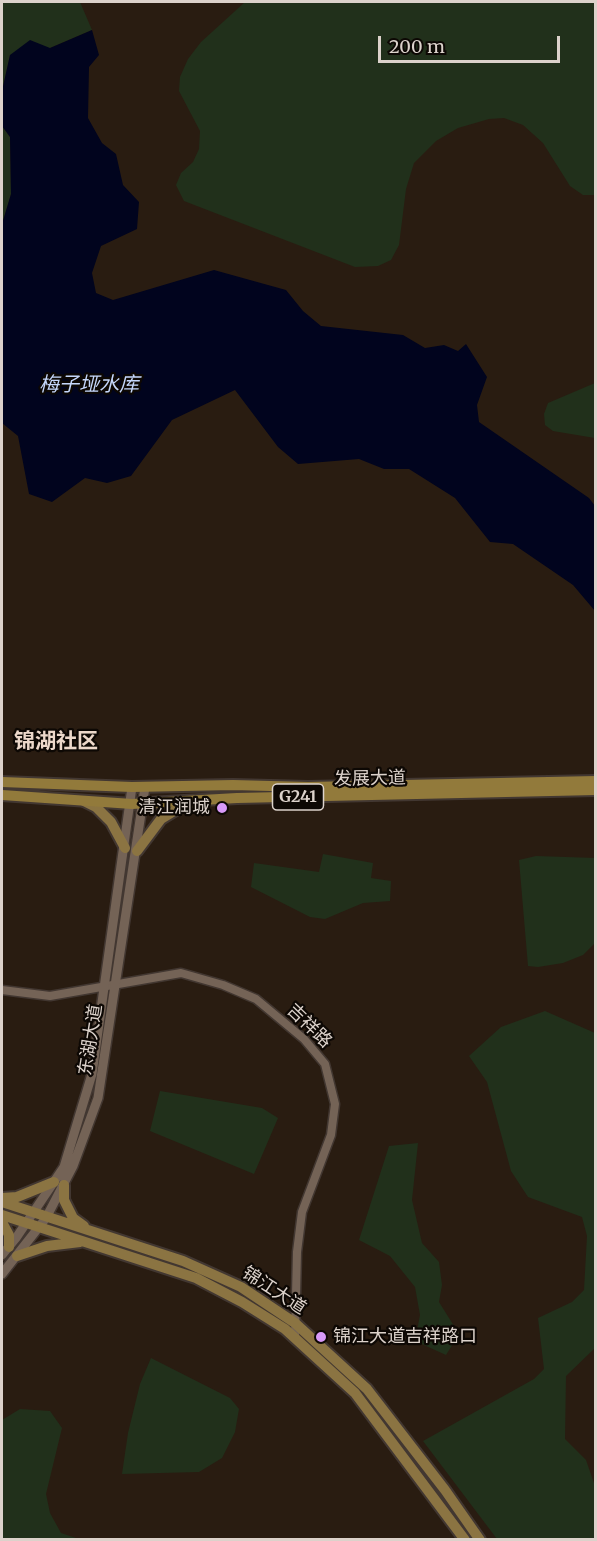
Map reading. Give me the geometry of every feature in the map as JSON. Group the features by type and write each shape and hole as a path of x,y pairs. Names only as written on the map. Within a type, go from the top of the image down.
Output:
{"highway":[{"name":"发展大道","path":"2,782 132,788 596,781"},
{"name":"发展大道","path":"2,795 132,804 204,800 596,790"}],"main road":[{"name":"东湖大道","path":"5,1251 33,1213 74,1166 98,1098 145,787"},
{"name":"东湖大道","path":"2,1274 42,1222 59,1183 92,1074 132,804 132,788"},
{"path":"137,851 161,819 179,808 204,800"},
{"path":"84,801 96,807 111,822 125,848"},
{"path":"2,1200 59,1183 73,1218 89,1237 47,1246 17,1256"},
{"name":"锦江大道","path":"2,1200 33,1213 42,1222"},
{"name":"锦江大道","path":"2,1215 26,1223 42,1222 203,1270 241,1287 295,1323 367,1389 480,1539"},
{"path":"2,1222 9,1235 5,1251"},
{"name":"锦江大道","path":"89,1237 196,1278 242,1302 295,1338 355,1393 465,1539"}],"street":[{"name":"吉祥路","path":"2,990 50,996 180,973 223,985 256,999 304,1039 325,1064 335,1107 331,1135 302,1212 297,1252 295,1338"}],"green space":[{"path":"2,2 80,2 92,30 50,48 10,55 2,91"},
{"path":"245,2 595,2 595,195 583,195 570,186 543,143 523,125 504,118 489,119 458,128 436,141 414,163 406,189 399,245 391,260 378,266 355,267 184,201 176,185 181,173 193,162 199,149 200,131 179,91 180,77 188,59 201,42"},
{"path":"2,126 10,137 11,194 2,224"},
{"path":"595,383 595,438 553,431 545,425 544,414 548,403"},
{"path":"323,854 373,863 371,878 391,881 390,901 363,903 325,919 310,917 251,887 254,863 319,872"},
{"path":"536,856 596,858 595,943 583,955 563,963 538,967 528,966 519,860"},
{"path":"545,1011 595,1033 595,1348 566,1376 565,1439 586,1460 595,1486 595,1539 497,1539 423,1441 534,1379 544,1369 538,1318 572,1302 584,1290 587,1236 582,1217 528,1197 511,1171 487,1082 469,1056 501,1027"},
{"path":"160,1091 262,1108 278,1118 254,1174 150,1131"},
{"path":"418,1143 412,1200 422,1243 439,1262 442,1285 439,1302 459,1334 446,1355 415,1341 420,1315 415,1287 390,1256 359,1240 389,1146"},
{"path":"151,1358 230,1398 239,1409 235,1432 222,1458 199,1472 122,1474 128,1433 140,1384"},
{"path":"20,1409 50,1411 62,1428 46,1494 50,1513 61,1533 79,1539 2,1539 2,1420"}],"water":[{"name":"梅子垭水库","path":"92,30 99,55 89,67 88,118 102,143 116,154 123,185 139,202 137,229 101,246 92,273 96,293 113,300 214,270 286,290 303,311 321,326 403,335 425,348 444,345 458,351 466,344 487,377 477,405 479,422 589,498 595,506 595,611 573,585 513,544 490,542 455,498 409,469 384,469 359,459 298,464 278,447 235,390 172,420 131,476 107,483 85,478 52,502 29,494 18,436 2,423 2,224 11,194 10,137 2,126 2,91 10,55 30,40 50,48"}],"place":[{"name":"清江润城","path":"222,808"},
{"name":"锦江大道吉祥路口","path":"321,1337"}],"district":[{"name":"锦湖社区","path":"56,742"}]}
